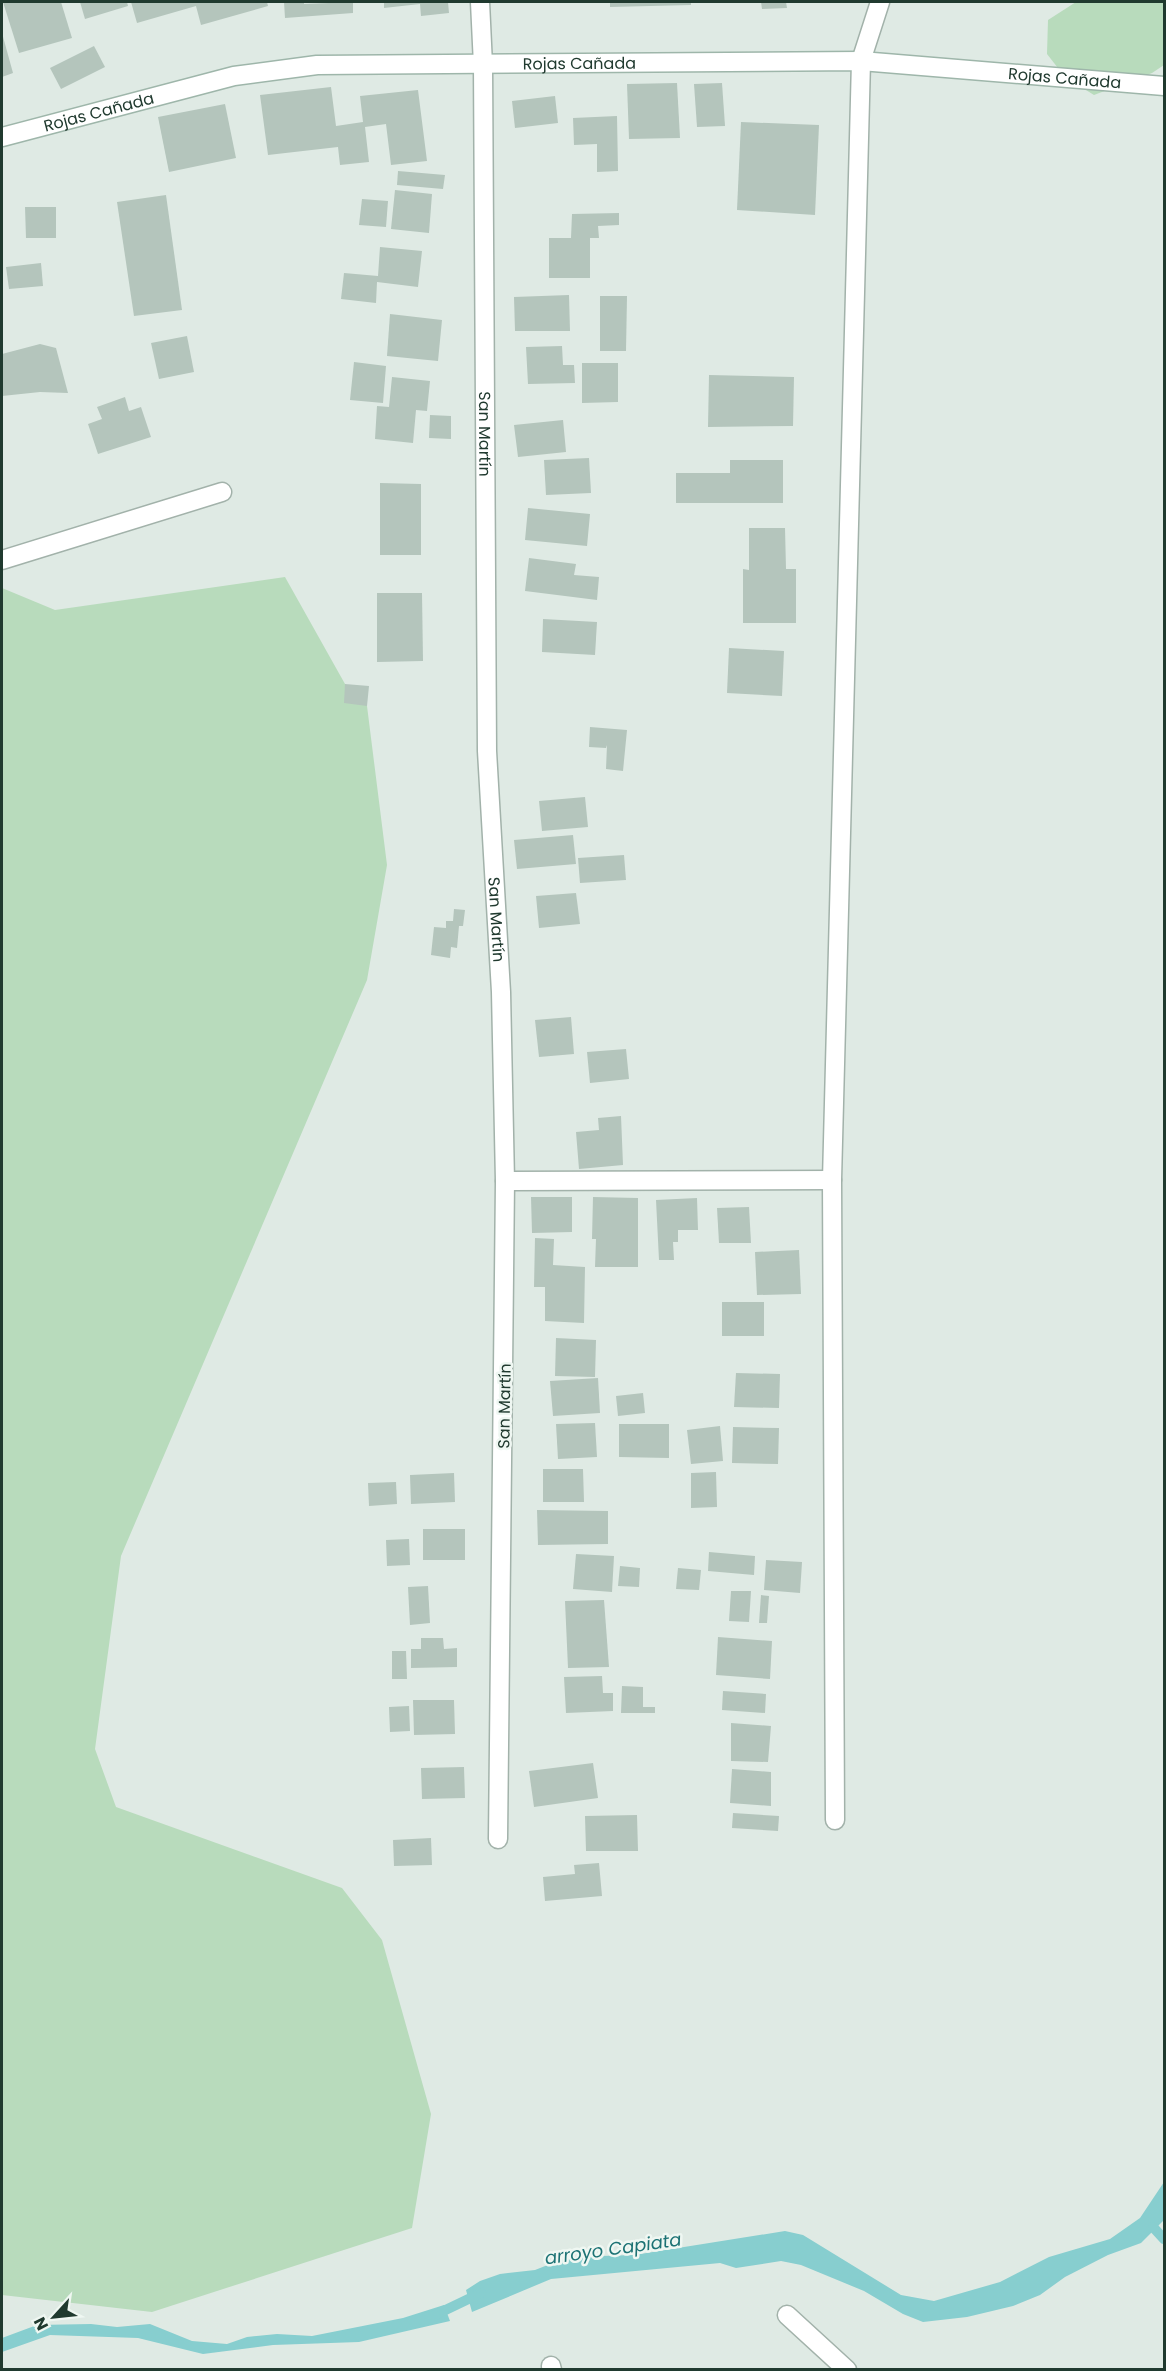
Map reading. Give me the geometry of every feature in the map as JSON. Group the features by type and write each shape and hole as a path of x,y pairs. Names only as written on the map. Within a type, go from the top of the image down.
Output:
{"street":[{"name":"San Martín","path":"480,2 483,65 487,751 501,992 505,1181 498,1839"},
{"path":"835,1820 832,1180 861,61 880,2"},
{"name":"Rojas Cañada","path":"2,137 234,76 317,64 483,65 861,61 1164,86"},
{"path":"2,560 222,492"},
{"path":"505,1181 832,1180"},
{"path":"787,2315 847,2370"}],"green space":[{"path":"1076,2 1164,2 1164,65 1152,73 1094,95 1065,77 1047,54 1048,20"},
{"path":"285,577 345,684 367,706 387,865 367,980 121,1556 95,1749 116,1807 342,1888 382,1940 431,2114 412,2228 152,2312 2,2295 2,588 55,610"}],"water":[{"path":"1164,2182 1164,2220 1141,2243 1108,2255 1065,2277 1040,2295 1013,2306 967,2317 923,2322 903,2314 864,2291 801,2265 781,2261 736,2268 720,2263 551,2279 472,2312 466,2290 480,2281 500,2274 535,2270 568,2257 634,2255 785,2231 803,2235 901,2295 934,2301 1000,2282 1049,2257 1110,2239 1140,2218"},
{"path":"444,2305 450,2321 359,2342 273,2345 203,2354 138,2338 50,2335 2,2352 2,2338 37,2325 91,2324 117,2327 150,2324 192,2341 227,2344 247,2337 277,2334 312,2336 403,2318"}],"building":[{"path":"3,2 61,2 72,38 19,53"},
{"path":"80,2 127,2 128,6 85,19"},
{"path":"131,2 267,2 268,6 201,25 196,6 137,23"},
{"path":"284,2 304,2 304,4 353,2 353,13 285,18"},
{"path":"384,2 448,2 449,13 421,16 420,4 384,8"},
{"path":"610,2 691,2 691,5 610,7"},
{"path":"761,2 786,2 787,8 762,9"},
{"path":"2,33 13,73 2,77"},
{"path":"94,46 105,67 61,89 50,68"},
{"path":"677,83 680,138 629,139 627,84"},
{"path":"722,83 725,126 697,127 694,84"},
{"path":"331,87 336,126 363,122 360,96 418,90 427,161 391,165 386,124 365,127 369,162 340,165 338,147 268,155 260,95"},
{"path":"555,96 558,123 515,128 512,101"},
{"path":"225,104 236,158 169,172 158,117"},
{"path":"617,116 618,171 597,172 597,144 574,145 573,118"},
{"path":"741,122 819,125 815,215 737,210"},
{"path":"398,171 445,175 443,189 397,185"},
{"path":"395,190 432,194 429,233 391,229"},
{"path":"166,195 182,310 134,316 117,202"},
{"path":"362,199 388,201 386,227 359,225"},
{"path":"25,207 56,207 56,238 26,238"},
{"path":"619,213 619,225 598,226 599,238 590,238 590,278 549,278 549,238 571,238 572,214"},
{"path":"380,247 422,251 418,287 377,282 376,303 341,299 344,273 378,276"},
{"path":"41,263 43,286 9,289 6,267"},
{"path":"569,295 570,331 515,331 514,297"},
{"path":"600,296 627,296 626,351 600,351"},
{"path":"390,314 442,320 438,361 387,356"},
{"path":"187,336 194,372 159,379 151,343"},
{"path":"40,344 56,348 68,393 40,392 2,396 2,354"},
{"path":"562,346 563,365 574,365 575,383 528,384 526,347"},
{"path":"354,362 386,366 383,403 350,400"},
{"path":"582,363 618,363 618,402 582,403"},
{"path":"709,375 794,377 793,426 708,427"},
{"path":"392,377 430,381 427,411 416,410 413,443 375,439 377,406 389,407"},
{"path":"125,397 129,411 141,407 151,437 98,454 88,424 102,419 97,407"},
{"path":"430,415 451,416 451,439 429,438"},
{"path":"563,420 566,452 518,457 514,425"},
{"path":"589,458 591,493 546,495 544,460"},
{"path":"730,460 783,460 783,503 676,503 676,473 730,473"},
{"path":"380,483 421,484 421,555 380,555"},
{"path":"528,508 590,514 587,546 525,540"},
{"path":"749,528 785,528 786,569 796,569 796,623 743,623 743,569 749,570"},
{"path":"529,558 576,564 574,575 599,577 597,600 525,591"},
{"path":"377,593 422,593 423,661 377,662"},
{"path":"543,619 597,622 595,655 542,652"},
{"path":"729,648 784,651 782,696 727,693"},
{"path":"345,684 369,686 367,706 344,703"},
{"path":"590,727 627,730 623,771 606,769 607,745 606,748 589,747"},
{"path":"585,797 588,827 542,831 539,801"},
{"path":"573,835 576,864 517,869 514,840"},
{"path":"624,855 626,880 580,883 578,858"},
{"path":"576,893 580,924 539,928 536,896"},
{"path":"454,909 465,910 463,926 459,926 457,948 451,947 450,958 431,955 434,927 446,928 446,921 453,921"},
{"path":"571,1017 574,1054 539,1057 535,1020"},
{"path":"626,1049 629,1079 590,1083 587,1052"},
{"path":"621,1116 623,1165 579,1169 576,1132 599,1130 598,1118"},
{"path":"531,1197 572,1197 572,1232 532,1233"},
{"path":"593,1197 638,1198 638,1267 595,1267 596,1239 592,1239"},
{"path":"697,1198 698,1230 678,1230 678,1242 673,1242 674,1260 659,1260 656,1200"},
{"path":"749,1207 751,1243 719,1243 717,1208"},
{"path":"535,1238 554,1239 553,1265 585,1267 584,1323 545,1321 545,1287 534,1287"},
{"path":"799,1250 801,1294 757,1295 755,1252"},
{"path":"722,1302 764,1302 764,1336 722,1336"},
{"path":"556,1338 596,1340 595,1377 555,1376"},
{"path":"736,1373 780,1374 779,1408 734,1407"},
{"path":"598,1378 600,1413 553,1416 550,1381"},
{"path":"643,1393 645,1413 618,1416 616,1396"},
{"path":"595,1423 597,1457 558,1459 556,1424"},
{"path":"619,1424 669,1424 669,1458 619,1457"},
{"path":"720,1426 723,1461 691,1464 687,1430"},
{"path":"733,1427 779,1428 778,1464 732,1463"},
{"path":"543,1469 583,1469 584,1502 543,1502"},
{"path":"716,1472 717,1507 691,1508 691,1473"},
{"path":"454,1473 455,1502 411,1504 410,1475"},
{"path":"396,1482 397,1504 369,1506 368,1483"},
{"path":"537,1510 608,1511 608,1544 538,1545"},
{"path":"423,1529 465,1529 465,1560 423,1560"},
{"path":"409,1539 410,1565 387,1566 386,1540"},
{"path":"709,1552 755,1556 754,1575 708,1571"},
{"path":"576,1554 614,1556 612,1592 573,1589"},
{"path":"766,1560 802,1562 800,1593 764,1590"},
{"path":"620,1566 640,1568 639,1587 618,1586"},
{"path":"678,1568 701,1570 699,1590 676,1589"},
{"path":"428,1586 430,1623 410,1625 408,1587"},
{"path":"731,1591 751,1591 749,1622 729,1621"},
{"path":"761,1595 769,1596 767,1623 759,1623"},
{"path":"604,1600 609,1667 568,1668 565,1601"},
{"path":"718,1637 772,1641 770,1679 716,1675"},
{"path":"421,1638 443,1638 444,1649 457,1648 457,1667 411,1668 411,1649 421,1649"},
{"path":"392,1651 406,1651 407,1679 392,1679"},
{"path":"602,1676 603,1693 613,1693 613,1711 566,1713 564,1677"},
{"path":"622,1686 643,1687 643,1707 655,1707 655,1713 621,1713"},
{"path":"723,1691 766,1694 765,1713 722,1710"},
{"path":"413,1700 454,1700 455,1734 414,1735"},
{"path":"409,1706 410,1731 390,1732 389,1707"},
{"path":"731,1723 771,1726 768,1762 731,1761"},
{"path":"593,1763 598,1798 534,1807 529,1771"},
{"path":"464,1767 465,1798 422,1799 421,1768"},
{"path":"732,1769 771,1772 771,1806 730,1803"},
{"path":"733,1813 779,1816 778,1831 732,1828"},
{"path":"637,1815 638,1851 586,1851 585,1816"},
{"path":"431,1838 432,1865 394,1866 393,1840"},
{"path":"599,1863 602,1896 545,1901 543,1877 575,1874 574,1865"}],"waterway":[{"path":"1153,2227 1164,2239"},
{"name":"arroyo Capiata","path":"433,2316 481,2293"}]}
